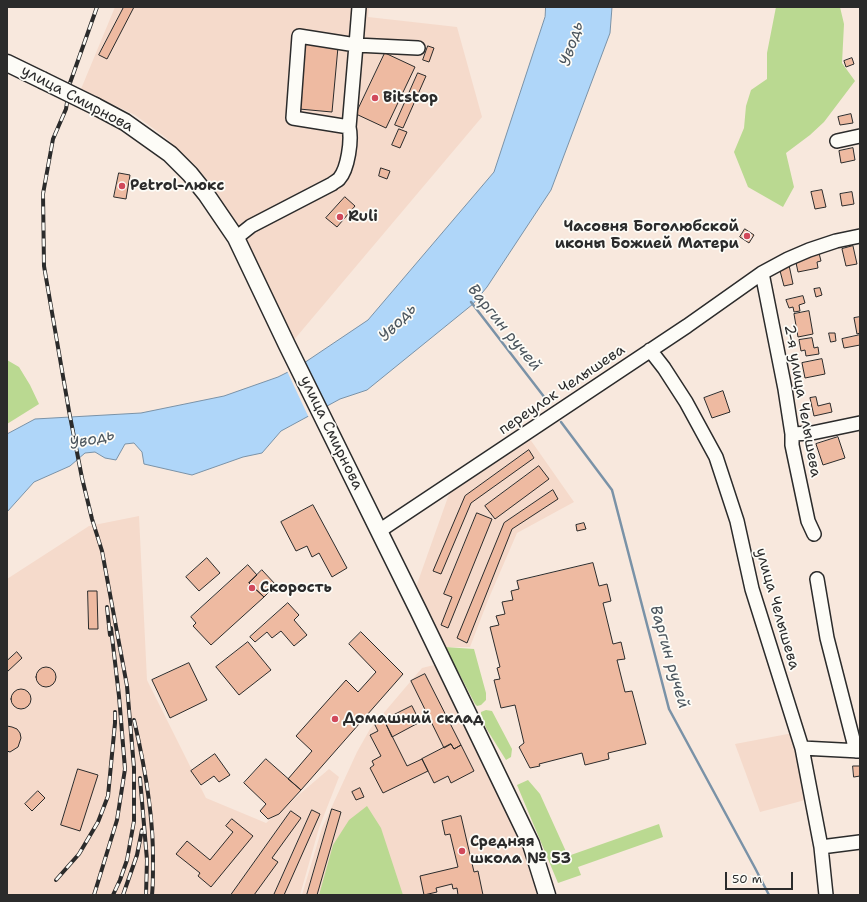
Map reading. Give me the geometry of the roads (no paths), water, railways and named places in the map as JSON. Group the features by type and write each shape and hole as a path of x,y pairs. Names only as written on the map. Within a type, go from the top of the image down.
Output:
{"main road":[{"name":"улица Смирнова","path":"7,63 125,122 170,154 190,174 206,194 236,238 531,844 547,895"}],"street":[{"path":"236,238 251,226 332,184 340,178 345,169 351,134 349,127 359,7"},
{"path":"349,127 294,118 299,36 356,45 418,48"},
{"path":"837,141 860,136"},
{"name":"переулок Челышева","path":"379,531 650,350 762,273 809,250 836,241 860,236"},
{"name":"2-я улица Челышева","path":"762,273 785,389 792,434 792,445 808,522 814,534"},
{"name":"улица Челышева","path":"650,350 664,368 686,402 716,457 737,521 752,589 802,748 821,847 826,895"},
{"path":"792,434 812,433 860,423"},
{"path":"802,748 858,751 828,638 817,579"},
{"path":"821,847 860,842"}],"water":[{"name":"Уводь","path":"546,7 612,7 610,33 551,190 487,287 473,304 367,390 340,399 281,431 262,453 243,457 192,475 144,464 142,452 134,443 125,444 116,460 105,458 95,452 85,453 70,466 34,482 7,512 7,434 35,419 141,413 224,396 278,377 298,367 368,320 494,172 545,17"}],"waterway":[{"name":"Варгин ручей","path":"471,302 545,398"},
{"name":"Варгин ручей","path":"561,422 612,490 669,709 769,895"}],"railway":[{"path":"97,7 70,83 66,109 53,139 43,194 44,266 82,478 102,551 127,686 134,768 134,821 127,860 113,895"},
{"path":"107,607 110,635"},
{"path":"94,895 117,820 125,769 119,696 111,628"},
{"path":"56,880 79,854 98,822 108,796 115,712"},
{"path":"134,720 142,756 152,828 152,895"},
{"path":"140,778 147,860 146,895"},
{"path":"123,895 137,855 142,830"}],"place":[{"name":"Bitstop","path":"375,98"},
{"name":"Petrol-люкс","path":"122,186"},
{"name":"Ruli","path":"340,217"},
{"name":"Часовня Боголюбской иконы Божией Матери","path":"747,236"},
{"name":"Скорость","path":"252,588"},
{"name":"Домашний склад","path":"335,719"},
{"name":"Средняя школа № 53","path":"462,851"}]}
